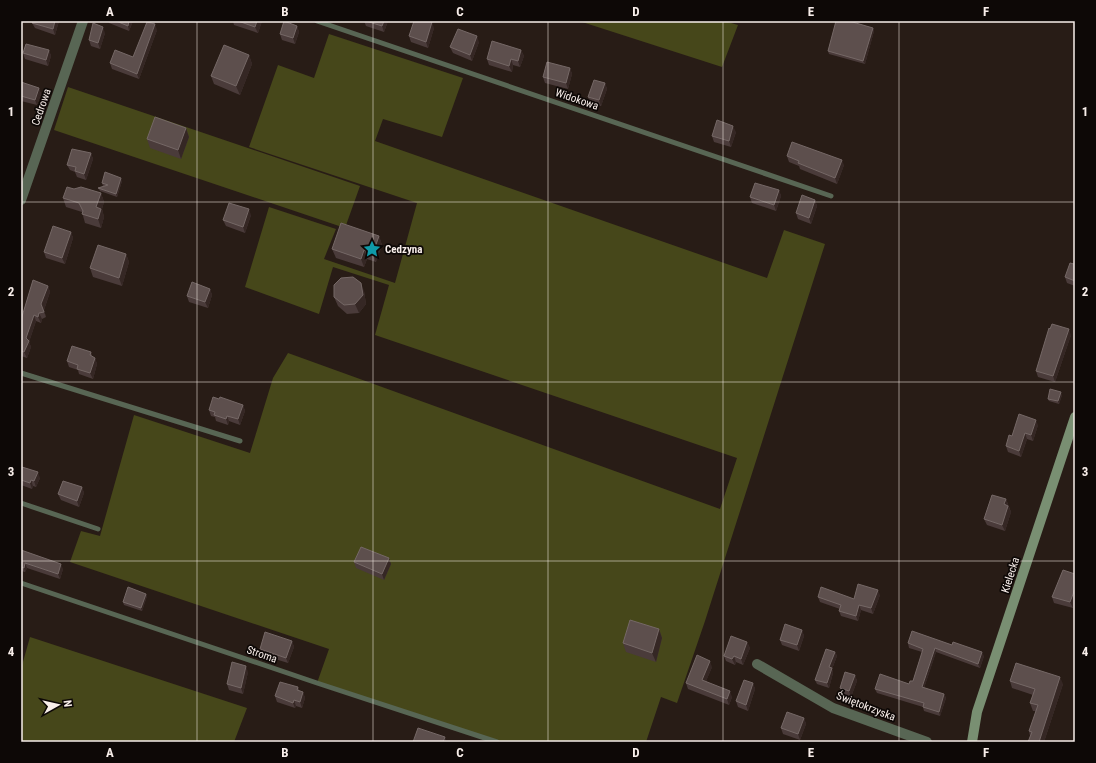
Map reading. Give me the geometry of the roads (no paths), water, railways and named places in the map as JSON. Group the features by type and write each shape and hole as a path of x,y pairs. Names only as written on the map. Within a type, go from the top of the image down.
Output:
{"street":[{"name":"Cedrowa","path":"21,200 83,21"},
{"name":"Kielecka","path":"972,742 977,712 1075,417"},
{"name":"Świętokrzyska","path":"757,664 833,708 926,742"}],"lane":[{"name":"Widokowa","path":"317,21 831,196"},
{"path":"21,373 240,441"},
{"path":"21,503 98,528"},
{"name":"Stroma","path":"21,583 497,742"}],"place":[{"name":"Cedzyna","path":"372,249"}]}
